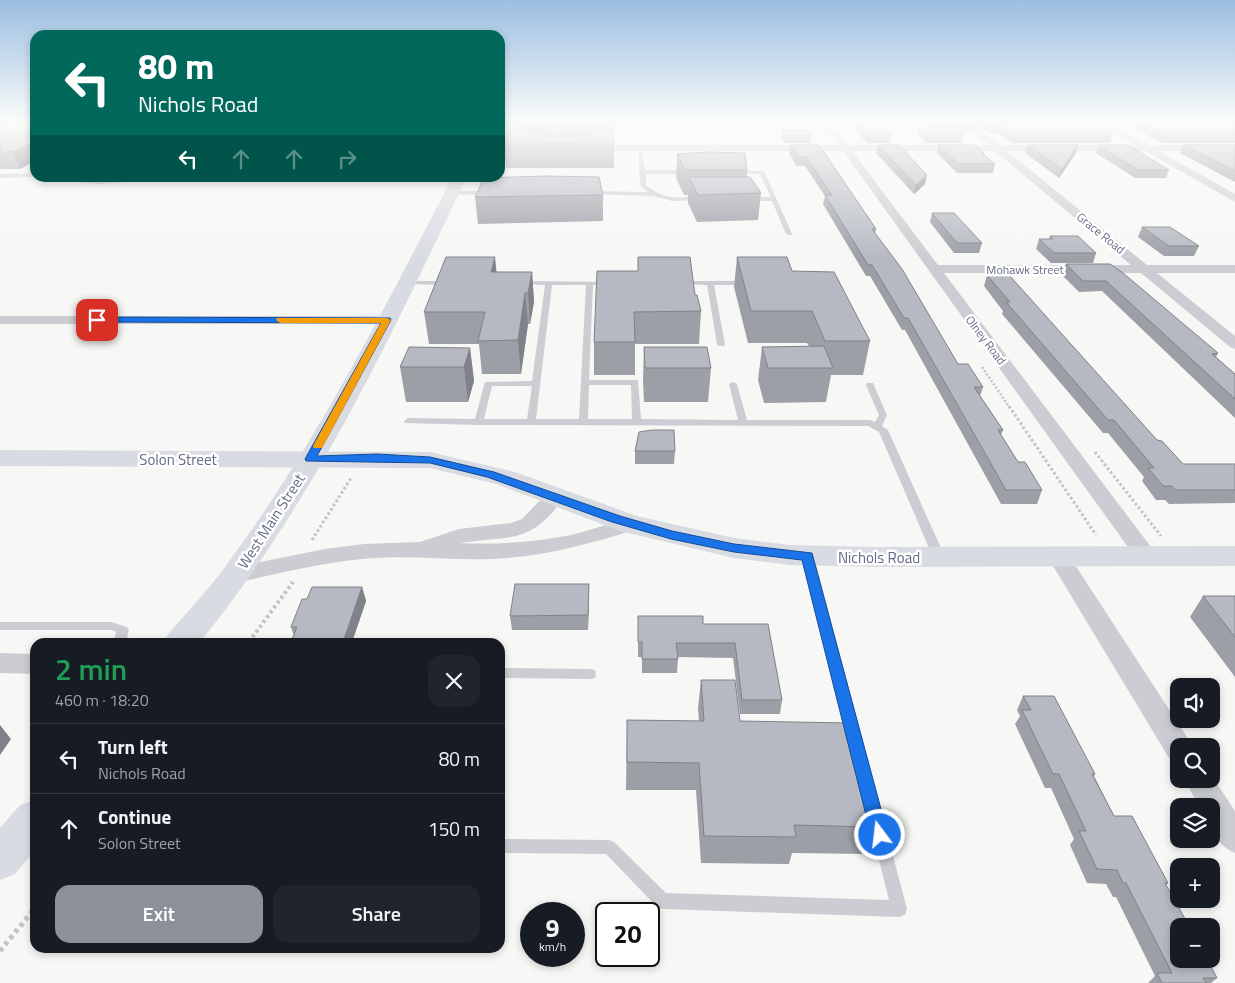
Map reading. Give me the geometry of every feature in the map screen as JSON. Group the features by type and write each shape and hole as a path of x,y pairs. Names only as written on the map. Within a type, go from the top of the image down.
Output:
{"street":[{"name":"Olney Road","path":"861,169 1146,556"},
{"name":"Grace Road","path":"1024,169 1235,344"},
{"path":"1184,169 1235,198"},
{"name":"West Main Street","path":"184,638 236,575 310,459 387,320 455,185"},
{"name":"Mohawk Street","path":"934,269 1235,269"},
{"path":"0,320 387,320"},
{"name":"Solon Street","path":"0,458 356,458"},
{"name":"Nichols Road","path":"356,458 402,458 447,463 504,478 630,524 734,548 808,556 1235,556"},
{"path":"420,549 459,536 522,527 529,524 554,497"},
{"path":"236,575 325,556 364,551 420,549 492,552 548,546 574,541 630,524"},
{"path":"1058,556 1172,738"},
{"path":"0,663 30,664"},
{"path":"1204,788 1235,838"}],"lane":[{"path":"643,169 643,186 653,194"},
{"path":"643,172 693,172"},
{"path":"723,172 762,172 789,234"},
{"path":"0,176 30,175"},
{"path":"455,185 500,193"},
{"path":"586,194 653,194 672,199 709,199"},
{"path":"737,199 774,198"},
{"path":"406,283 457,283"},
{"path":"512,283 617,283"},
{"path":"531,422 549,283"},
{"path":"583,422 590,283"},
{"path":"673,283 757,283"},
{"path":"710,283 721,344"},
{"path":"479,422 488,384 536,382"},
{"path":"585,383 635,382 638,422"},
{"path":"733,384 743,423"},
{"path":"870,385 883,415 877,426"},
{"path":"408,421 870,423 883,430 939,557"},
{"path":"505,846 608,847 663,901 899,909 808,556"},
{"path":"0,626 111,626 123,630 121,638"},
{"path":"505,673 590,674"}],"path":[{"path":"0,951 30,914"}],"building":[{"path":"684,169 747,170 685,170"},
{"path":"814,169 835,169 876,229 872,229 902,269 958,364 968,364 983,387 974,387 1003,430 998,430 1018,462 1025,462 1042,490 1006,490 908,318 904,318 872,265 868,265 825,195 832,195"},
{"path":"901,169 921,169 927,175 916,185"},
{"path":"1136,169 1169,170 1138,170"},
{"path":"505,177 599,177 603,195 475,197 482,182 505,182"},
{"path":"689,177 750,177 761,193 698,195"},
{"path":"932,213 954,213 982,243 957,243"},
{"path":"1142,227 1170,227 1199,246 1169,246"},
{"path":"1050,236 1078,236 1096,253 1054,253 1039,239 1053,239"},
{"path":"446,257 495,257 491,272 532,272 528,293 525,293 518,340 478,341 485,312 424,312"},
{"path":"638,257 690,257 695,295 697,295 701,311 634,312 635,342 594,342 597,271 638,271"},
{"path":"737,257 787,257 792,271 834,272 870,341 825,341 812,311 751,311"},
{"path":"1066,264 1110,264 1123,273 1218,353 1212,354 1235,374 1235,399 1106,281 1083,281"},
{"path":"987,275 1009,275 1157,440 1162,441 1183,464 1235,464 1235,490 1176,490 1172,486 1163,486 1148,468 1154,468 1114,420 1108,420 1006,302 1010,302"},
{"path":"824,346 833,368 768,368 762,347"},
{"path":"409,347 470,348 464,367 400,367"},
{"path":"644,347 707,347 711,368 645,368"},
{"path":"674,430 675,451 635,451 639,432"},
{"path":"515,584 589,584 588,615 510,616"},
{"path":"312,587 362,587 344,638 293,638 297,627 291,627 302,599 307,599"},
{"path":"1203,596 1235,596 1235,637"},
{"path":"638,616 703,616 703,624 768,624 782,700 742,700 735,643 676,643 678,659 642,659 642,642 638,642"},
{"path":"701,680 735,680 740,721 849,723 874,827 794,825 796,837 704,836 699,763 627,762 627,720 704,721"},
{"path":"1023,696 1054,696 1095,774 1092,774 1114,816 1132,816 1168,883 1165,883 1170,892 1170,908 1179,908 1185,918 1170,918 1170,968 1212,968 1217,978 1203,978 1206,983 1162,983 1157,973 1172,973 1126,883 1123,883 1117,870 1097,869 1079,831 1086,831 1059,774 1053,774 1022,710 1031,710"}],"slow traffic":[{"path":"280,320 387,320 318,446"}],"route":[{"path":"97,320 387,320 344,401 310,459 402,458 430,460 490,474 630,524 671,535 734,548 808,556 880,835"}]}
